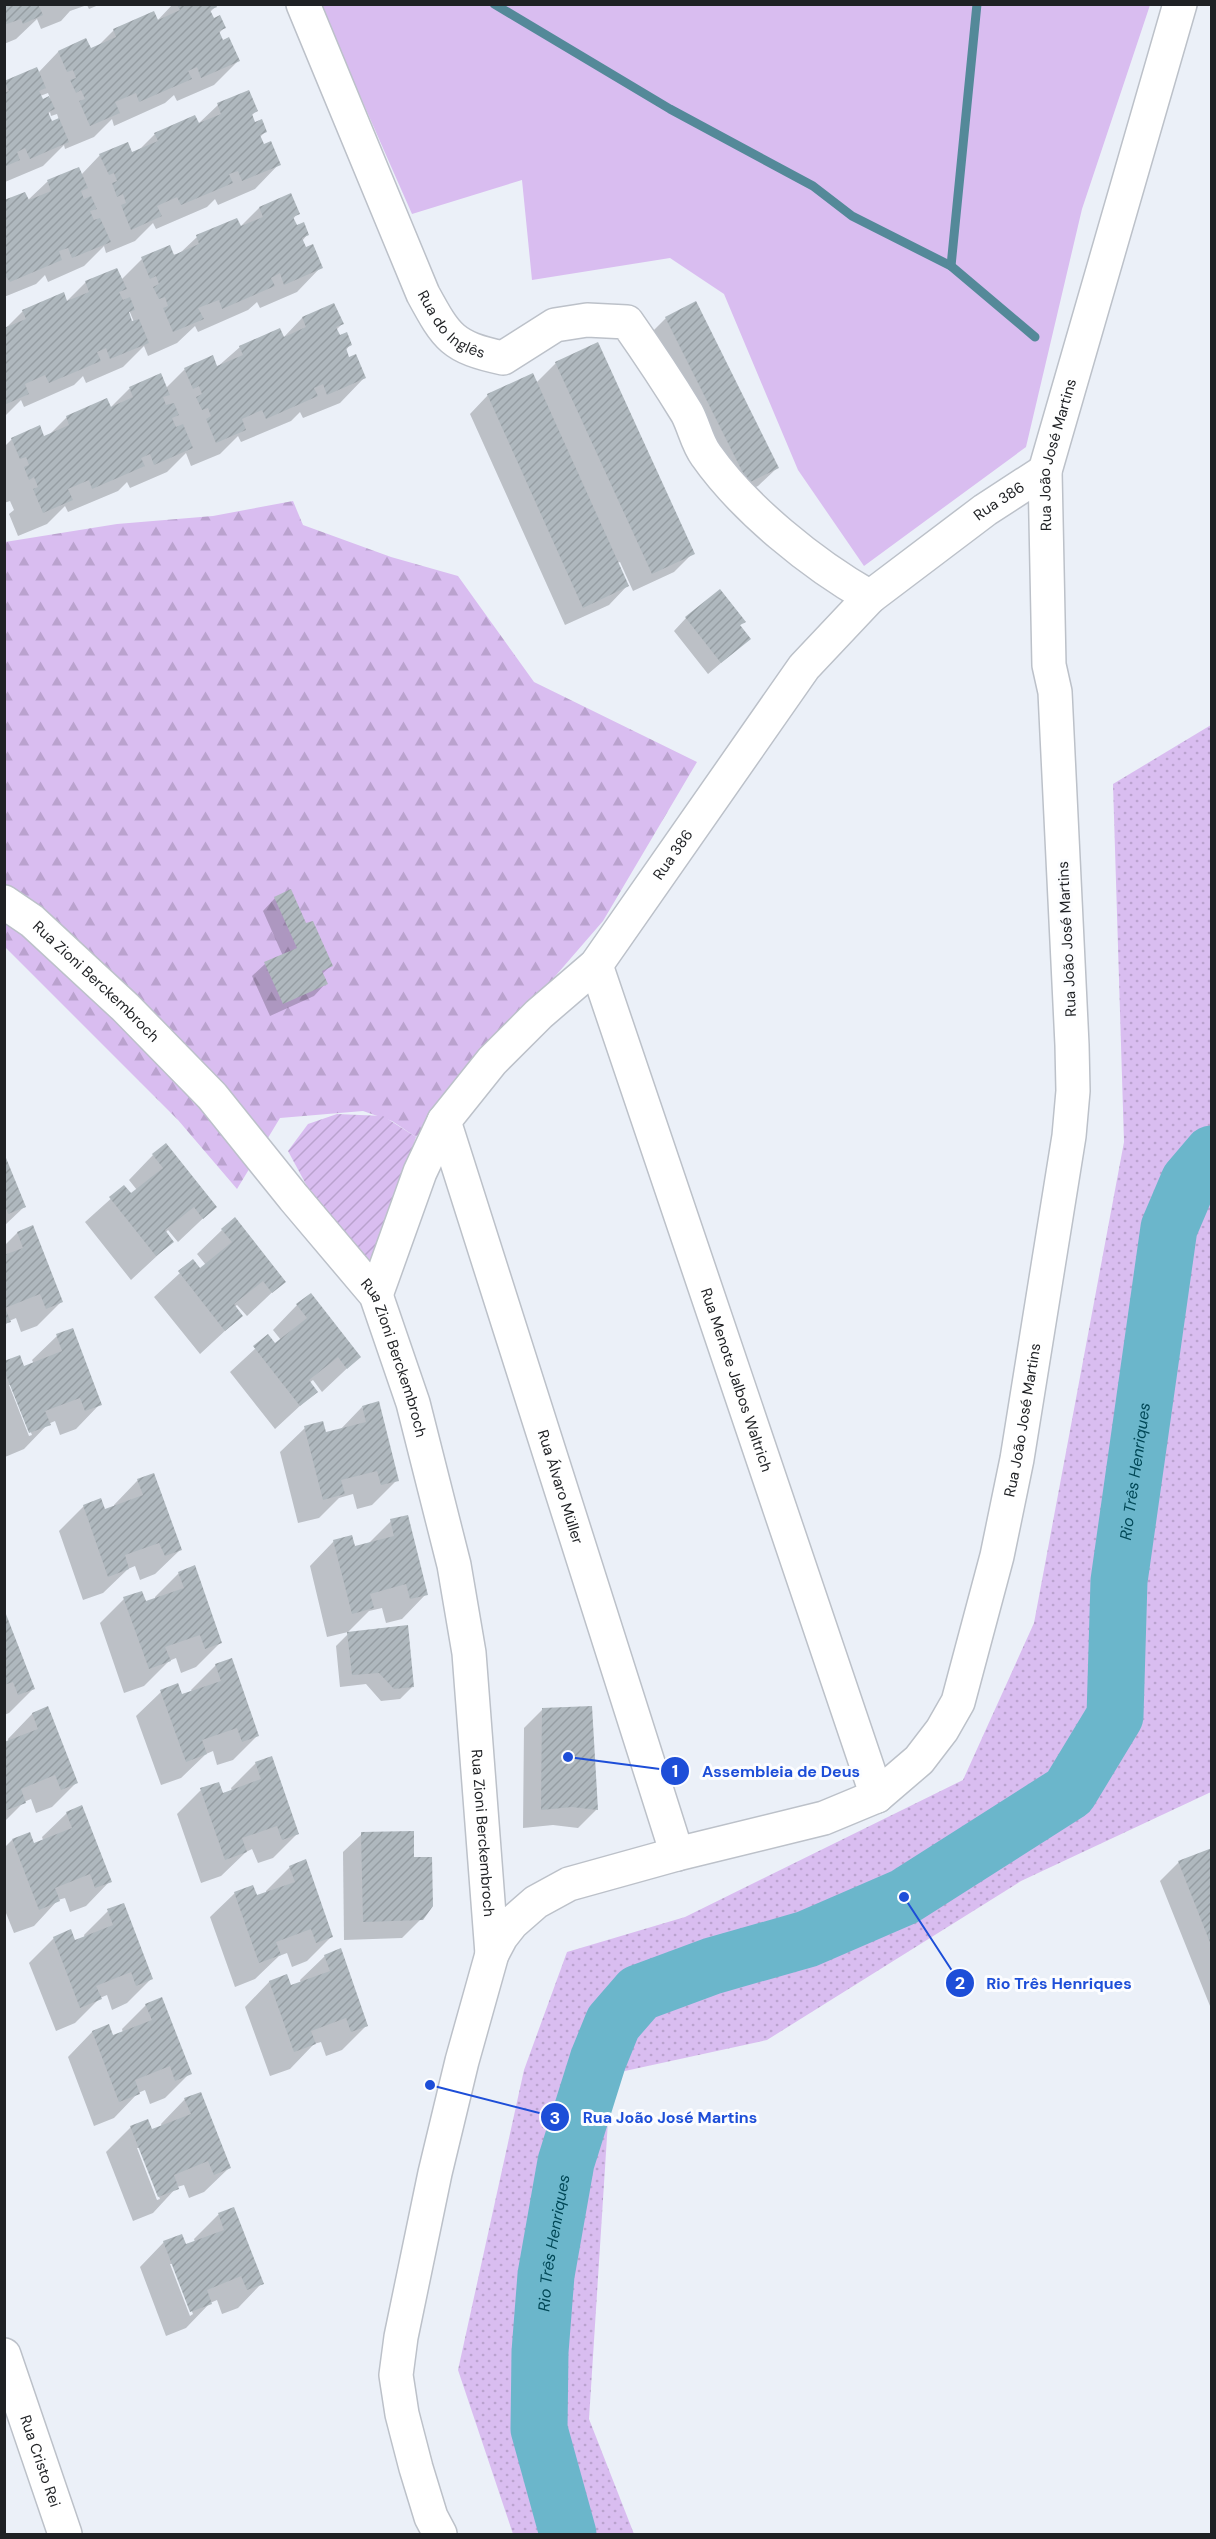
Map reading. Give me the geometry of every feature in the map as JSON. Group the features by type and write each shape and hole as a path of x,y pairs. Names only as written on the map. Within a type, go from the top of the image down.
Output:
{"street":[{"name":"Rua do Inglês","path":"303,4 423,294 441,326 455,342 476,352 502,358 555,326 587,320 627,322 688,416 704,453 737,492 765,522 850,586 870,597"},
{"name":"Rua João José Martins","path":"440,2535 431,2517 416,2468 402,2414 396,2375 401,2337 435,2173 462,2061 492,1954 512,1923 553,1891 677,1854 824,1818 877,1796 919,1760 942,1730 958,1702 998,1556 1017,1459 1069,1136 1073,1091 1055,704 1049,665 1045,471 1180,4"},
{"name":"Rua 386","path":"376,1295 420,1172 444,1121 492,1061 539,1014 596,965 804,667 870,597 985,510 1045,471"},
{"name":"Rua Zioni Berckembroch","path":"4,902 32,921 124,1007 212,1096 376,1295 413,1403 458,1587 469,1653 492,1954"},
{"name":"Rua Menote Jalbos Waltrich","path":"596,965 877,1796"},
{"name":"Rua Álvaro Müller","path":"444,1121 677,1854"},
{"name":"Rua Cristo Rei","path":"4,2355 65,2535"}],"green space":[{"path":"320,5 1150,5 1082,209 1026,447 864,566 798,470 724,294 670,258 532,280 522,180 412,214"},
{"path":"293,501 303,525 391,557 458,576 534,682 697,762 603,921 416,1137 392,1121 363,1111 280,1118 237,1189 178,1120 5,947 5,542 117,524 213,516"},
{"path":"1211,725 1211,1792 1021,1881 767,2040 611,2074 589,2419 634,2534 513,2534 458,2370 524,2070 567,1952 685,1917 963,1780 1034,1623 1124,1142 1113,784"},
{"path":"337,1114 383,1116 416,1137 374,1264 368,1268 315,1201 288,1151 308,1124"}],"building":[{"path":"4,4 38,4 43,15 23,24 21,19 4,25"},
{"path":"177,5 216,5 217,7 210,10 214,18 220,15 226,28 219,31 223,40 229,37 240,61 201,78 197,67 188,71 192,79 139,102 136,93 115,102 120,113 90,126 79,101 85,99 81,90 76,93 70,80 76,78 73,70 67,72 58,51 86,38 91,48 116,37 113,29 154,11 158,20 180,10"},
{"path":"37,67 46,88 39,91 43,99 49,96 55,109 48,112 52,121 59,118 69,142 30,159 25,148 17,152 20,160 4,167 4,93 9,91 4,81"},
{"path":"249,90 258,111 252,114 255,122 262,119 267,132 260,135 264,144 271,141 281,165 242,181 238,171 229,174 233,183 181,205 177,197 157,206 162,216 131,230 121,205 126,203 123,194 117,197 112,183 117,181 114,173 109,175 99,154 128,142 132,152 158,141 154,133 195,115 199,123 221,114 217,103"},
{"path":"79,167 88,188 81,191 84,199 91,196 97,209 90,211 94,220 100,218 111,242 72,258 68,248 59,251 62,260 10,282 4,274 4,200 25,192 29,200 51,191 47,180"},
{"path":"291,193 300,214 293,217 297,225 304,222 309,235 302,238 306,247 313,244 323,268 284,285 280,273 271,278 275,286 222,309 219,300 198,308 204,319 173,332 163,308 168,306 165,297 159,299 153,287 159,284 156,276 150,279 141,257 170,245 174,255 199,244 196,235 237,218 241,226 263,217 259,207"},
{"path":"117,268 127,289 119,292 123,300 130,297 135,310 129,312 132,321 139,319 149,343 110,359 106,348 97,352 101,361 49,383 45,375 25,384 29,394 4,405 4,328 26,319 22,310 64,292 67,301 89,292 85,281"},
{"path":"696,301 779,468 748,483 665,317"},
{"path":"334,303 344,324 336,327 340,335 347,332 352,345 346,348 349,357 356,354 366,378 327,395 323,384 314,388 318,396 266,419 262,410 242,419 246,430 216,443 206,419 211,416 208,408 202,410 196,397 202,394 199,386 193,389 184,368 213,355 217,366 243,355 239,346 280,328 284,337 306,327 302,317"},
{"path":"598,342 695,554 652,574 555,362"},
{"path":"161,373 170,395 163,397 166,405 174,403 179,415 172,418 176,427 183,424 193,448 154,465 150,454 141,458 145,466 92,489 89,480 68,489 73,500 43,513 33,489 38,487 34,477 29,480 24,467 29,465 26,457 20,459 11,438 40,425 44,436 69,425 66,416 107,398 111,407 133,397 129,387"},
{"path":"533,373 629,586 583,608 487,394"},
{"path":"720,589 746,622 740,625 751,639 721,663 685,617"},
{"path":"291,889 306,923 313,921 333,966 322,971 328,984 283,1004 264,962 297,948 274,897"},
{"path":"166,1143 217,1207 203,1219 194,1207 165,1230 174,1242 156,1256 109,1197 124,1185 131,1193 163,1168 152,1154"},
{"path":"4,1153 26,1207 8,1214 4,1203"},
{"path":"235,1217 286,1282 272,1293 263,1281 234,1304 243,1316 225,1331 178,1271 193,1259 200,1268 232,1242 221,1229"},
{"path":"33,1225 63,1302 46,1309 40,1294 5,1308 11,1322 4,1324 4,1255 23,1248 17,1232"},
{"path":"311,1293 361,1357 347,1369 338,1357 309,1380 318,1392 300,1406 253,1346 268,1334 275,1343 307,1318 296,1304"},
{"path":"73,1328 102,1405 85,1411 80,1398 45,1411 51,1425 29,1433 4,1370 4,1361 20,1355 24,1366 62,1351 56,1334"},
{"path":"379,1401 399,1481 381,1485 377,1471 341,1480 345,1494 323,1500 304,1426 323,1421 326,1432 366,1422 362,1406"},
{"path":"154,1473 182,1550 165,1556 159,1543 125,1555 129,1569 108,1577 83,1505 101,1498 105,1509 143,1495 137,1479"},
{"path":"408,1515 428,1595 410,1599 406,1584 370,1594 374,1608 352,1614 333,1540 352,1535 355,1546 394,1536 390,1519"},
{"path":"195,1565 222,1643 205,1649 200,1635 165,1647 171,1661 149,1669 123,1597 142,1591 146,1601 184,1588 178,1572"},
{"path":"4,1609 35,1689 18,1695 13,1682 4,1685"},
{"path":"408,1625 414,1687 394,1689 379,1673 352,1675 347,1632"},
{"path":"232,1658 259,1736 242,1742 237,1728 202,1740 207,1754 186,1762 160,1690 178,1683 182,1694 221,1681 215,1664"},
{"path":"48,1706 78,1783 61,1790 55,1775 21,1789 26,1803 4,1811 4,1742 38,1729 32,1713"},
{"path":"592,1706 598,1810 572,1807 541,1810 542,1708"},
{"path":"272,1756 299,1834 282,1840 277,1826 242,1838 247,1852 225,1860 200,1788 219,1782 223,1793 261,1779 255,1762"},
{"path":"82,1805 112,1882 95,1888 90,1874 55,1888 60,1901 39,1910 12,1839 30,1832 34,1843 72,1828 66,1812"},
{"path":"414,1831 414,1857 432,1857 433,1906 423,1920 363,1922 361,1832"},
{"path":"1212,1848 1212,1945 1211,1945 1178,1861"},
{"path":"306,1859 333,1937 316,1943 311,1929 276,1942 281,1955 259,1963 234,1892 253,1885 257,1895 295,1882 289,1866"},
{"path":"124,1903 153,1979 136,1986 131,1972 96,1986 102,1999 80,2008 53,1937 71,1929 75,1940 113,1925 107,1909"},
{"path":"341,1948 368,2026 351,2032 346,2018 311,2031 316,2044 294,2052 269,1981 287,1974 291,1985 330,1971 324,1955"},
{"path":"162,1997 192,2074 175,2081 170,2066 135,2080 140,2094 119,2102 92,2031 109,2024 113,2035 152,2020 145,2004"},
{"path":"201,2092 231,2168 214,2175 208,2161 174,2175 179,2189 158,2197 130,2126 148,2119 152,2129 191,2114 184,2098"},
{"path":"234,2207 264,2284 247,2290 241,2276 207,2290 212,2304 190,2312 163,2241 182,2234 186,2244 224,2230 218,2213"}],"waterway":[{"path":"494,4 670,109 813,186 852,216 951,266 1035,337"},
{"path":"951,266 977,4"},
{"name":"Rio Três Henriques","path":"568,2534 539,2429 540,2352 546,2275 566,2162 598,2060 613,2023 639,1993 712,1966 807,1939 904,1897 1069,1792 1115,1716 1119,1581 1169,1228 1189,1181 1212,1154"}],"place":[{"name":"Assembleia de Deus","path":"568,1757"},
{"name":"Rio Três Henriques","path":"904,1897"},
{"name":"Rua João José Martins","path":"430,2085"}]}
